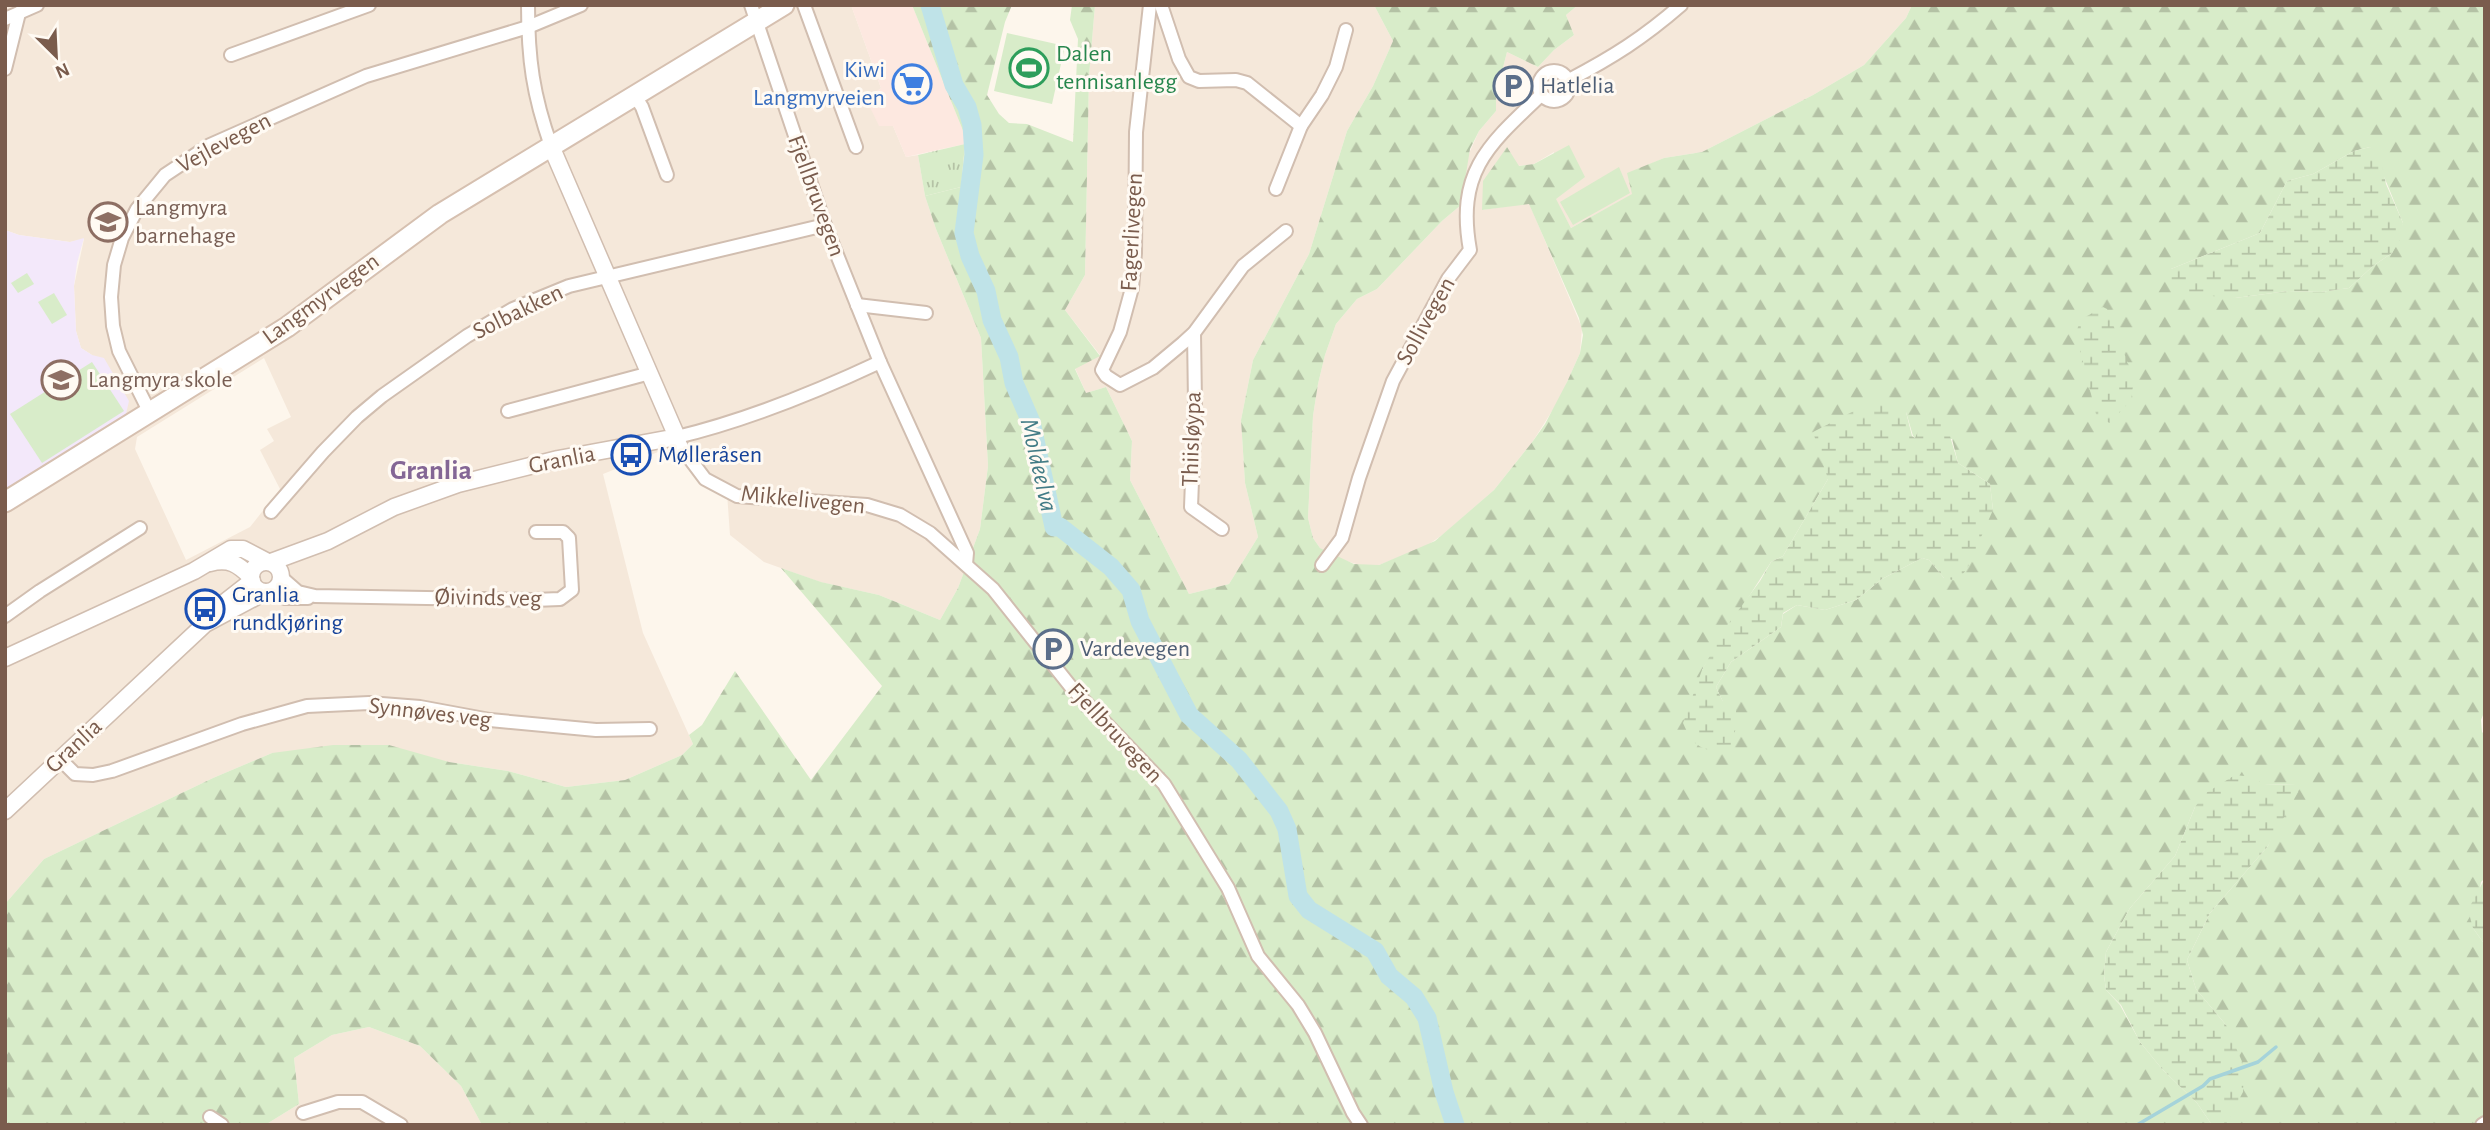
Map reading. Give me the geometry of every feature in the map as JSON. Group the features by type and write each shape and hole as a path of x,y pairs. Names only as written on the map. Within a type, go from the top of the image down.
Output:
{"main road":[{"name":"Langmyrvegen","path":"5,502 287,327 415,231 635,96 753,14 784,5"}],"street":[{"path":"5,19 37,5"},
{"path":"231,55 369,5"},
{"name":"Mikkelivegen","path":"528,5 533,91 551,146 677,437 705,479 737,496 867,505 900,515 930,533 966,564"},
{"name":"Vejlevegen","path":"149,411 118,351 111,297 117,251 130,222 154,186 178,165 210,145 366,76 528,27 581,5"},
{"path":"804,5 856,147"},
{"name":"Fagerlivegen","path":"1150,5 1136,132 1135,253 1132,288 1120,332 1102,370 1105,376 1120,385 1153,368 1194,333 1243,266 1286,231"},
{"path":"1161,5 1179,59 1189,77 1199,82 1236,80 1247,83 1301,126"},
{"name":"Sollivegen","path":"1569,80 1629,47 1681,5"},
{"path":"5,69 19,13"},
{"name":"Fjellbruvegen","path":"753,14 825,225 880,362 967,553 966,564 993,589 1071,687 1164,784 1228,888 1258,956 1298,1005 1315,1033 1353,1114 1361,1125"},
{"path":"1276,188 1301,126 1322,95 1336,66 1346,30"},
{"name":"Sollivegen","path":"1559,71 1569,80 1569,89 1562,99 1548,100 1542,95 1539,86 1545,73 1559,71"},
{"name":"Sollivegen","path":"1322,565 1342,538 1359,478 1393,381 1448,279 1471,250 1466,225 1468,191 1473,175 1482,158 1504,130 1542,95"},
{"path":"635,96 642,107 667,175"},
{"name":"Solbakken","path":"271,512 357,417 414,371 467,336 530,300 569,286 825,225"},
{"path":"857,306 926,313"},
{"name":"Thiisløypa","path":"1194,333 1195,414 1191,507 1222,529"},
{"name":"Granlia","path":"205,624 210,614 251,579 255,566 275,569 394,507 458,484 537,464 677,437 769,410 880,362"},
{"path":"508,411 650,373"},
{"path":"5,616 140,528"},
{"name":"Øivinds veg","path":"267,592 285,598 560,598 572,590 569,538 563,532 536,532"},
{"path":"208,564 223,553 237,548 254,553 275,569"},
{"path":"5,658 208,564 220,561 235,563 251,579 256,589 267,592"},
{"name":"Granlia","path":"5,811 205,624 278,587 275,569"},
{"name":"Øivinds veg","path":"275,569 298,592 315,596"},
{"name":"Synnøves veg","path":"60,759 75,774 101,774 253,720 307,706 369,703 420,707 489,720 582,729 649,729"},
{"path":"303,1113 338,1102 362,1102 401,1125"},
{"path":"210,1117 222,1125"}],"shaded area":[{"path":"5,5 851,5 881,88 867,99 893,126 906,157 918,155 925,196 936,229 981,338 988,466 980,529 958,588 940,620 879,595 820,582 764,562 730,535 727,493 679,457 663,450 603,474 643,633 693,744 682,755 625,780 566,787 508,771 449,762 272,753 213,778 44,859 5,904 5,495 92,355 81,348 76,331 74,286 84,239 70,242 19,235 5,230","holes":["264,358 291,417 267,429 274,441 260,450 280,489 250,527 186,560 135,449 137,437"]},
{"path":"851,5 912,5 966,138 965,144 906,157 893,126 879,126 866,99 881,88"},
{"path":"1095,5 1374,5 1393,41 1373,86 1347,131 1309,254 1253,360 1241,420 1245,483 1258,537 1229,584 1189,594 1130,480 1132,441 1106,387 1086,393 1075,368 1100,355 1065,310 1085,275 1089,76"},
{"path":"1578,5 1912,5 1906,18 1864,65 1813,95 1702,152 1664,158 1628,174 1633,194 1571,228 1555,199 1554,152 1534,164 1518,166 1507,148 1482,210 1529,203 1582,328 1580,353 1559,400 1533,441 1494,490 1445,533 1425,547 1379,565 1360,565 1342,560 1320,548 1313,538 1308,518 1313,416 1325,355 1336,324 1357,299 1377,289 1442,221 1461,205 1467,158 1479,131 1496,111 1496,95 1507,52 1538,67 1574,35 1566,15"},
{"name":"Langmyra skole","path":"5,230 19,235 70,242 84,238 74,286 76,331 81,348 104,358 129,401 126,414 79,449 5,495"},
{"path":"369,1027 420,1046 461,1086 482,1125 265,1125 299,1104 294,1058 332,1035"}],"green space":[{"path":"912,5 1012,5 1005,22 987,95 999,114 1009,123 1027,124 1073,142 1078,39 1070,20 1072,5 1095,5 1089,76 1085,275 1065,310 1100,356 1075,369 1086,393 1106,387 1132,441 1130,480 1189,594 1229,584 1258,537 1245,483 1241,420 1253,360 1309,254 1347,131 1373,86 1393,41 1374,5 1578,5 1566,15 1574,35 1538,67 1507,52 1496,95 1496,111 1479,131 1470,149 1461,205 1442,221 1377,289 1357,299 1336,324 1325,355 1313,416 1308,518 1313,538 1320,548 1354,564 1379,565 1435,541 1494,490 1545,424 1580,353 1583,335 1579,318 1529,204 1482,210 1483,181 1507,147 1519,166 1534,164 1569,145 1585,177 1556,199 1571,228 1632,194 1627,173 1664,158 1702,152 1813,95 1864,65 1906,18 1912,5 2485,5 2485,710 2481,720 2482,732 2485,735 2485,878 2481,882 2473,928 2485,945 2485,1125 2213,1125 2226,1123 2226,1025 2196,989 2187,960 2210,913 2268,846 2295,784 2264,785 2195,807 2175,856 2130,908 2106,952 2106,990 2120,1005 2140,1042 2162,1069 2197,1103 2212,1125 482,1125 461,1086 420,1046 369,1027 332,1035 294,1058 299,1104 265,1125 5,1125 5,904 44,859 213,778 272,753 333,745 389,745 449,762 508,771 566,787 625,780 682,755 693,744 689,735 702,725 735,671 811,780 882,686 781,568 821,582 879,595 940,620 958,588 980,529 988,466 981,338 925,196 961,187 966,138","holes":["2370,147 2403,223 2392,253 2349,288 2321,292 2288,291 2235,298 2171,269 2260,233 2287,181 2313,174 2354,151","1906,412 1915,438 1952,439 1958,463 1990,484 1993,510 1944,578 1929,560 1922,558 1882,579 1856,600 1825,610 1797,605 1783,614 1781,627 1731,662 1716,687 1723,702 1702,670 1771,562 1783,556 1828,479"]},
{"name":"Dalen tennisanlegg","path":"1007,33 1065,46 1052,104 994,91"},
{"path":"965,144 961,187 925,196 918,155"},
{"path":"2370,147 2379,151 2386,184 2403,223 2402,236 2392,253 2349,288 2321,292 2288,291 2235,298 2177,293 2167,284 2171,269 2260,233 2287,181 2313,174 2354,151"},
{"path":"1619,167 1630,193 1573,225 1560,202"},
{"path":"27,273 34,284 18,293 11,283"},
{"path":"54,293 67,315 52,324 38,302"},
{"path":"2103,307 2107,309 2134,379 2131,400 2110,423 2097,418 2076,334 2080,320"},
{"path":"92,362 124,411 42,463 10,414"},
{"path":"1881,397 1906,412 1912,436 1915,438 1924,418 1932,413 1944,416 1958,463 1990,484 1993,510 1967,569 1957,581 1944,578 1929,560 1922,558 1882,579 1856,600 1825,610 1797,605 1783,613 1781,627 1731,662 1716,687 1723,702 1736,710 1736,728 1729,752 1700,747 1691,738 1683,723 1702,670 1726,627 1771,562 1783,556 1828,479 1813,432"},
{"path":"2235,775 2254,777 2264,785 2296,784 2298,792 2268,846 2210,913 2187,960 2196,989 2226,1025 2244,1066 2243,1092 2226,1124 2212,1125 2197,1103 2162,1069 2140,1042 2121,1005 2106,990 2104,975 2106,952 2130,908 2175,856 2195,807 2206,793"},
{"path":"2485,878 2485,945 2473,928 2468,910"}],"waterway":[{"name":"Moldeelva","path":"930,5 954,85 967,107 972,125 974,155 964,233 970,256 986,291 992,320 1009,357 1014,383 1031,422 1054,527 1060,527 1111,567 1131,590 1140,621 1189,715 1239,760 1279,811 1287,829 1298,896 1309,910 1375,951 1389,976 1414,997 1427,1018 1444,1092 1455,1125"},
{"path":"2137,1125 2203,1086 2210,1079 2258,1062 2276,1047"}],"place":[{"name":"Dalen tennisanlegg","path":"1029,68"},
{"name":"Kiwi Langmyrveien","path":"912,84"},
{"name":"Hatlelia","path":"1513,86"},
{"name":"Langmyra barnehage","path":"108,222"},
{"name":"Langmyra skole","path":"61,380"},
{"name":"Mølleråsen","path":"631,455"},
{"name":"Granlia rundkjøring","path":"205,609"},
{"name":"Vardevegen","path":"1053,649"}],"district":[{"name":"Granlia","path":"431,471"}]}
